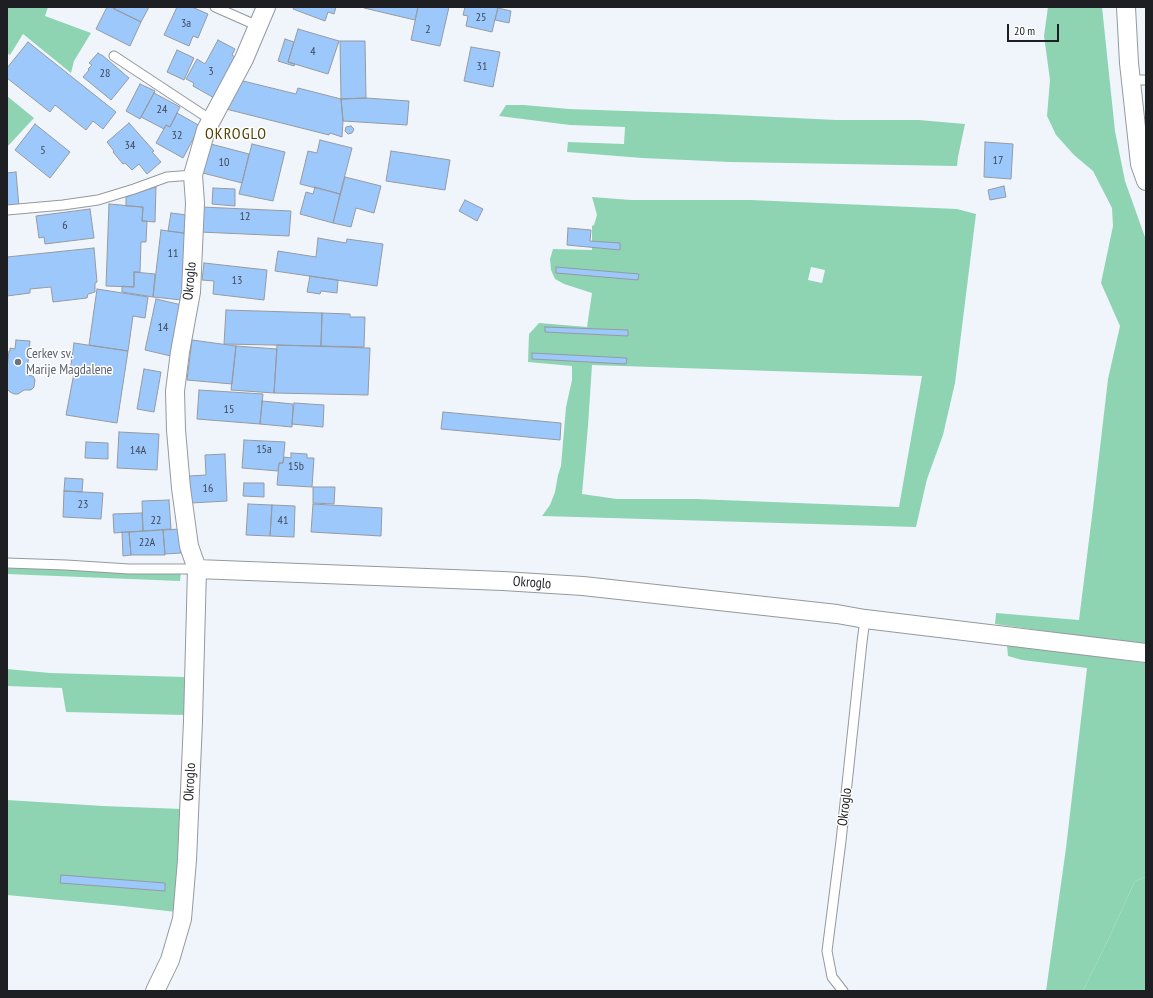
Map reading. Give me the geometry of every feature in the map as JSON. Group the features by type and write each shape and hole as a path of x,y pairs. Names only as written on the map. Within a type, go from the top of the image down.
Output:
{"street":[{"name":"Okroglo","path":"155,991 170,960 182,918 187,860 193,720 197,568 189,546 176,430 175,391 180,352 191,292 195,203 193,175 206,130 244,59 266,7"},
{"path":"1126,7 1139,80 1140,164 1146,181"},
{"name":"Okroglo","path":"197,568 503,581 583,586 837,614 1146,653"}],"lane":[{"path":"215,7 258,26"},
{"path":"114,56 211,120"},
{"path":"7,210 98,200 167,177 193,175"},
{"path":"7,563 130,569 197,568"},
{"name":"Okroglo","path":"843,991 832,977 827,951 844,817 865,618"}],"green space":[{"path":"7,7 48,7 45,16 91,33 74,61 71,73 23,34 10,55 7,53"},
{"path":"1048,7 1102,7 1115,131 1125,181 1146,240 1146,645 995,624 996,613 1079,620 1108,379 1120,326 1101,283 1113,226 1112,208 1093,171 1074,155 1056,135 1047,116 1050,80 1044,36"},
{"path":"7,96 34,118 7,147"},
{"path":"506,105 836,120 919,120 965,124 957,166 730,162 642,158 567,152 568,142 624,144 625,127 570,125 499,116"},
{"path":"592,197 631,200 751,200 957,209 976,214 955,383 943,435 927,479 916,527 542,516 550,505 555,492 561,466 566,407 572,380 572,366 528,362 529,334 539,323 587,327 592,293 564,284 555,279 551,270 550,259 553,249 592,250 592,226 594,225 597,215","holes":["811,267 825,270 822,283 808,280","592,365 922,376 899,507 696,499 617,499 582,494"]},
{"path":"7,568 181,572 180,581 7,574"},
{"path":"1007,645 1146,663 1146,877 1135,881 1083,991 1046,991 1066,848 1087,668 1022,660 1008,656"},
{"path":"7,669 50,673 184,677 184,715 66,712 62,688 7,686"},
{"path":"7,800 182,809 176,912 7,895"},
{"path":"1146,877 1146,991 1083,991 1135,881"}],"building":[{"path":"107,7 111,7 141,22 130,46 96,29"},
{"path":"115,7 149,7 141,22 114,9"},
{"path":"177,7 192,7 208,14 198,38 193,36 189,46 164,35"},
{"path":"294,7 336,7 334,14 328,12 325,21 293,9"},
{"path":"418,7 415,20 364,8"},
{"path":"418,7 449,7 440,46 411,40"},
{"path":"465,7 498,7 492,32 466,26 468,16 463,15"},
{"path":"498,8 511,11 509,23 495,20"},
{"path":"298,29 339,41 328,74 288,62"},
{"path":"285,39 294,42 288,62 295,64 294,66 278,61"},
{"path":"218,40 235,49 232,55 238,59 216,99 193,86 194,83 186,79 197,59 205,64"},
{"path":"340,41 365,41 366,98 341,99"},
{"path":"28,42 116,112 103,129 93,121 86,130 55,105 50,112 7,78 7,68"},
{"path":"471,47 500,52 493,87 464,81"},
{"path":"177,50 194,58 184,80 167,72"},
{"path":"98,53 129,78 111,100 83,77 92,65 89,63"},
{"path":"235,79 296,94 298,88 341,99 343,121 342,137 226,109"},
{"path":"140,84 155,91 140,119 126,111"},
{"path":"154,93 180,107 170,127 166,125 164,129 141,117"},
{"path":"366,98 409,101 407,125 343,121 341,99"},
{"path":"177,113 200,126 183,158 156,143 166,125 170,127"},
{"path":"129,123 154,151 152,152 161,162 147,174 139,164 132,170 125,163 123,164 107,142"},
{"path":"35,124 70,152 50,178 15,150"},
{"path":"351,126 354,129 352,133 348,134 345,131 346,127"},
{"path":"320,140 352,148 340,194 300,184 308,151 317,153"},
{"path":"985,142 1013,144 1011,179 984,177"},
{"path":"207,143 249,154 242,183 199,172"},
{"path":"252,144 285,152 273,201 239,194"},
{"path":"391,151 450,160 445,190 386,181"},
{"path":"16,172 19,207 7,207 7,173"},
{"path":"345,177 381,186 374,213 356,208 351,227 333,223"},
{"path":"1004,186 1006,197 990,200 988,190"},
{"path":"156,187 155,222 142,221 143,207 126,206 126,197"},
{"path":"315,187 340,194 333,223 300,214 306,192 313,194"},
{"path":"213,188 235,189 235,206 212,204"},
{"path":"465,200 483,209 477,221 459,211"},
{"path":"109,204 143,207 142,221 147,221 146,242 141,242 140,272 134,272 134,287 106,286"},
{"path":"201,207 291,211 289,236 200,232"},
{"path":"90,209 94,238 45,244 44,237 39,238 36,216"},
{"path":"171,213 187,215 184,233 168,231"},
{"path":"568,228 591,230 590,241 620,243 620,250 567,245"},
{"path":"161,230 190,234 182,300 153,297"},
{"path":"318,238 346,243 347,239 383,244 377,286 275,271 278,251 316,257"},
{"path":"94,248 97,282 95,283 95,292 88,294 87,298 53,302 51,287 30,289 30,293 7,296 7,257"},
{"path":"204,263 267,270 264,300 213,294 214,281 202,280"},
{"path":"556,267 639,274 638,280 556,273"},
{"path":"134,272 155,274 153,297 122,292 122,286 134,287"},
{"path":"310,276 338,280 337,293 321,291 320,294 307,292"},
{"path":"97,289 148,297 145,318 133,316 128,351 89,345"},
{"path":"156,299 182,305 171,356 145,350"},
{"path":"226,310 322,313 321,346 224,344"},
{"path":"322,313 350,314 350,317 365,317 364,347 321,346"},
{"path":"545,327 628,330 628,336 545,332"},
{"name":"Cerkev sv. Marije Magdalene","path":"16,340 30,341 27,375 33,376 35,380 34,387 31,390 24,390 18,394 14,394 7,389 7,368 9,351 10,348 15,349"},
{"path":"192,340 236,346 232,384 187,380"},
{"path":"74,343 128,351 117,423 66,415 74,373 70,372"},
{"path":"277,345 370,348 368,395 274,393"},
{"path":"236,346 277,349 274,393 231,390"},
{"path":"532,353 627,358 626,364 532,359"},
{"path":"144,369 161,372 154,412 137,409"},
{"path":"199,390 263,394 260,424 197,419"},
{"path":"262,401 293,404 292,427 260,424"},
{"path":"294,403 324,405 323,427 292,424"},
{"path":"443,412 561,423 560,440 441,429"},
{"path":"119,432 159,434 157,470 117,468"},
{"path":"244,440 285,442 283,463 279,463 278,471 242,468"},
{"path":"86,442 108,443 108,459 85,458"},
{"path":"291,453 307,454 307,458 314,458 312,487 277,485 279,463 283,463 284,457 291,458"},
{"path":"225,454 227,501 191,503 189,476 206,475 205,455"},
{"path":"65,478 83,479 82,492 64,491"},
{"path":"244,483 264,483 264,497 243,496"},
{"path":"313,487 335,487 334,504 313,503"},
{"path":"64,491 103,493 101,519 63,517"},
{"path":"169,500 171,529 143,531 142,501"},
{"path":"248,504 272,505 270,536 246,535"},
{"path":"313,504 382,508 381,536 311,532"},
{"path":"272,505 295,506 294,537 270,536"},
{"path":"142,513 143,531 114,533 113,514"},
{"path":"180,529 181,553 165,554 163,530"},
{"path":"163,530 165,555 131,555 129,532"},
{"path":"122,532 129,532 131,555 123,556"},
{"path":"61,875 165,883 165,891 60,883"}],"place":[{"name":"Cerkev sv. Marije Magdalene","path":"18,362"}],"district":[{"name":"OKROGLO","path":"236,134"}]}
